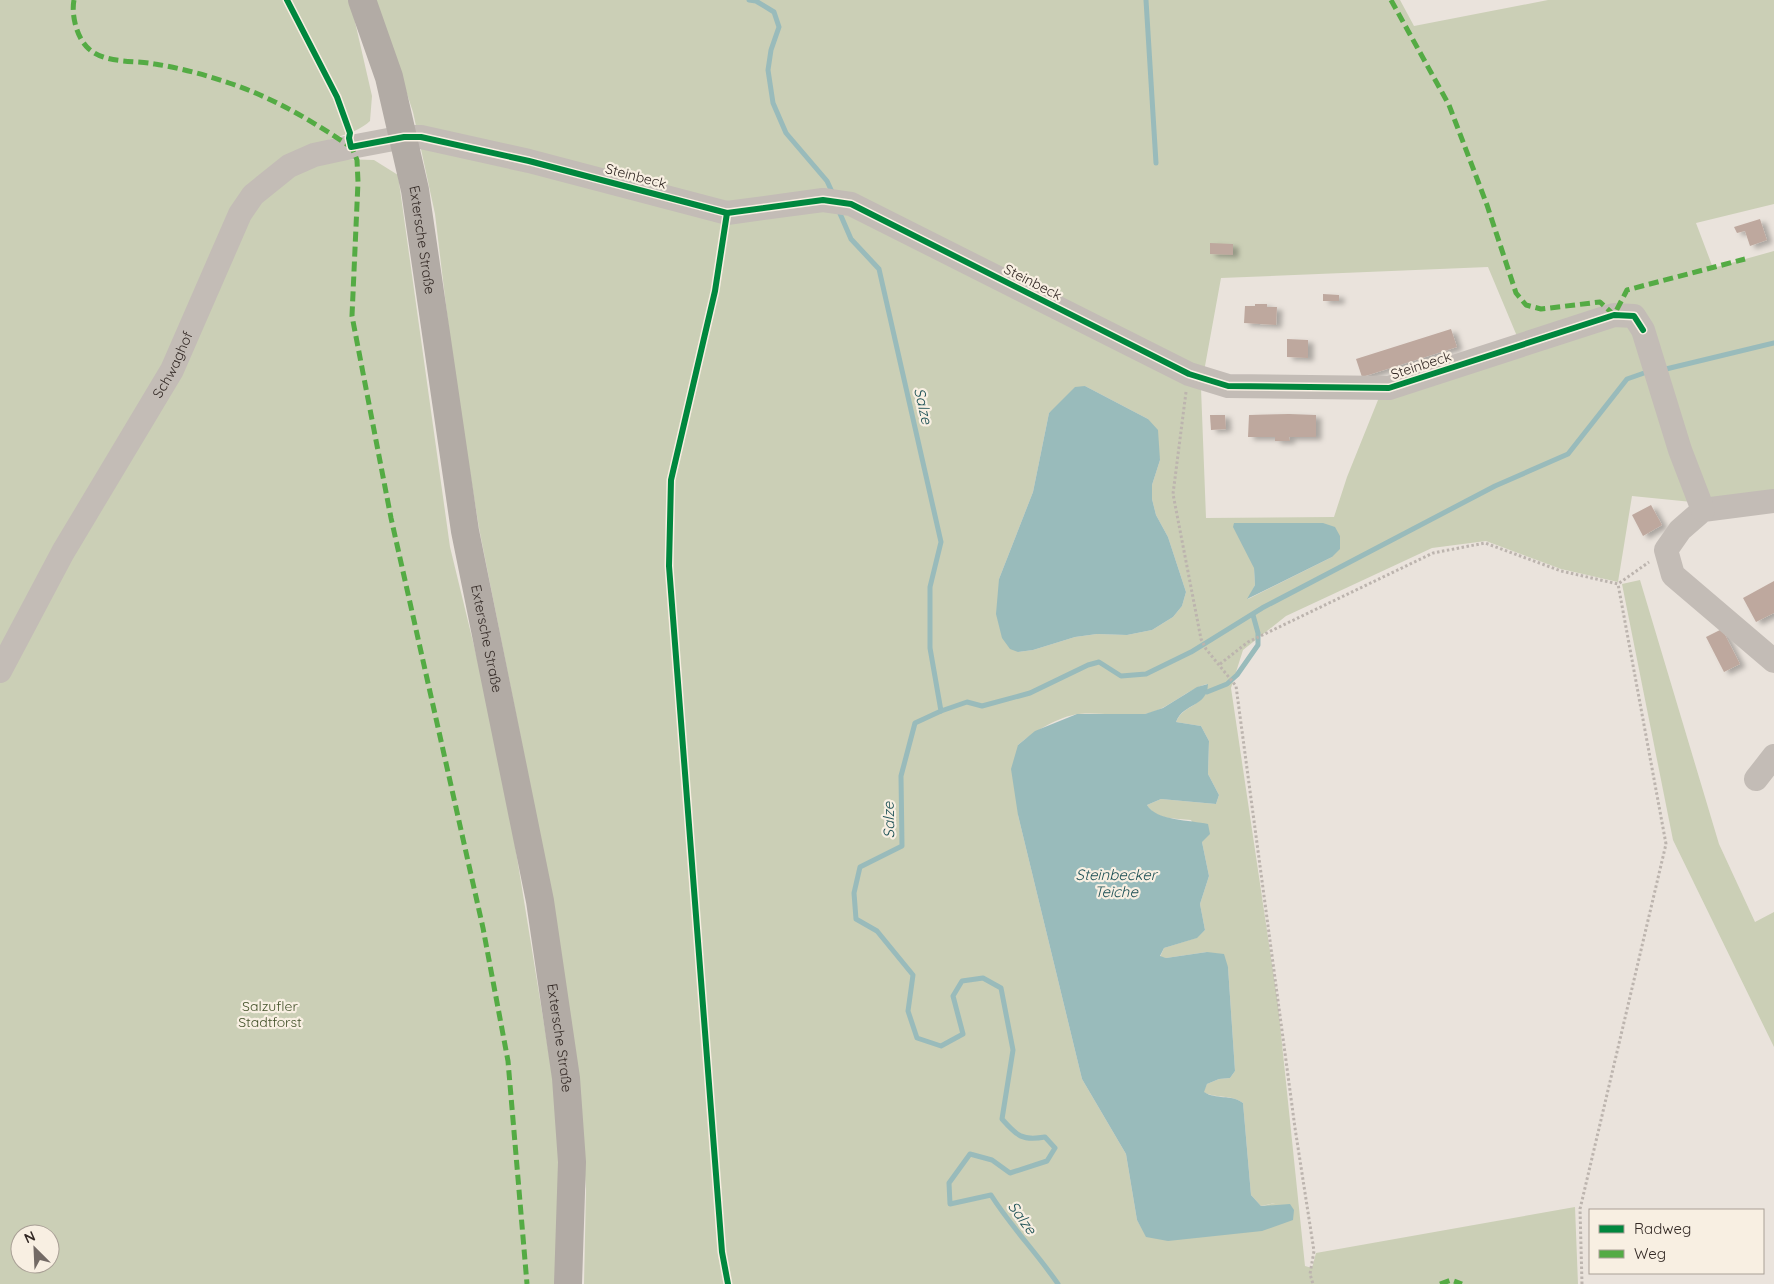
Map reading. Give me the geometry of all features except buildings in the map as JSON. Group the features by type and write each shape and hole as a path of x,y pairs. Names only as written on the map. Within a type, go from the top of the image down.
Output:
{"main road":[{"name":"Extersche Straße","path":"362,0 389,77 415,190 465,531 540,901 565,1068 572,1162 568,1284"}],"street":[{"name":"Steinbeck","path":"404,137 438,140 529,161 727,213 823,200 851,204 1189,374 1228,386 1389,388 1614,315 1634,316 1643,330 1680,450 1703,510"},
{"name":"Schwaghof","path":"0,671 63,552 172,370 230,233 252,195 289,166 314,155 404,137"},
{"path":"1774,501 1703,510 1680,530 1666,550 1673,575 1774,661"},
{"path":"1756,779 1774,756"}],"path":[{"path":"1187,385 1174,494 1201,639 1206,649 1236,686 1294,1118 1314,1252 1310,1274 1313,1284"},
{"path":"1220,664 1248,642 1432,552 1485,543 1561,571 1618,584 1666,550"},
{"path":"1582,1284 1580,1209 1666,844 1618,584"}],"green space":[{"name":"Salzufler Stadtforst","path":"0,0 350,0 372,96 370,121 348,134 305,149 339,159 374,160 398,175 450,547 500,753 551,1067 563,1157 561,1284 0,1284"},
{"path":"376,0 1400,0 1414,26 1548,0 1774,0 1774,204 1696,223 1713,268 1774,251 1774,495 1712,504 1632,496 1618,582 1561,569 1486,541 1432,548 1286,616 1243,650 1231,688 1278,1005 1305,1266 1312,1268 1316,1253 1575,1207 1578,1284 584,1284 586,1190 579,1083 532,795 479,528 455,380 435,214 413,112","holes":["1488,267 1519,341 1380,395 1347,477 1334,517 1206,518 1201,388 1221,278","1085,386 1148,419 1160,460 1152,485 1152,499 1156,515 1168,537 1186,592 1182,606 1173,617 1152,630 1127,635 1097,634 1075,637 1033,650 1018,652 999,579 1033,492 1049,413","1332,557 1248,599 1255,585 1254,568","1207,684 1204,697 1179,716 1176,722 1201,726 1209,741 1208,774 1219,795 1216,804 1161,799 1147,805 1160,816 1191,820 1202,842 1209,876 1200,904 1205,930 1196,938 1164,948 1160,957 1166,958 1207,952 1228,967 1235,1071 1230,1078 1219,1079 1207,1084 1203,1092 1234,1098 1243,1103 1251,1195 1261,1206 1275,1203 1147,1237 1137,1220 1126,1154 1082,1079 1018,815 1018,745 1038,730 1071,715 1145,714 1153,712"]},
{"path":"1640,580 1719,844 1755,922 1774,912 1774,1047 1673,840 1622,584"}],"water":[{"path":"1085,386 1148,419 1158,430 1160,460 1152,485 1152,499 1156,515 1168,537 1186,592 1182,606 1173,617 1152,630 1127,635 1097,634 1075,637 1033,650 1018,652 1010,649 1002,638 996,614 999,579 1033,492 1049,413 1075,387"},
{"path":"1234,523 1323,523 1335,527 1340,536 1340,549 1332,557 1247,599 1255,585 1254,568 1233,527"},
{"name":"Steinbecker Teiche","path":"1208,684 1204,697 1184,711 1176,722 1201,726 1209,741 1208,774 1219,795 1216,804 1161,799 1147,805 1158,814 1166,817 1208,824 1210,834 1202,842 1209,876 1200,904 1205,930 1197,938 1164,948 1160,956 1166,958 1207,952 1224,954 1228,967 1235,1071 1230,1078 1219,1079 1207,1084 1204,1092 1213,1096 1238,1100 1243,1103 1251,1195 1261,1206 1290,1204 1294,1210 1293,1220 1262,1231 1168,1241 1146,1237 1137,1220 1126,1154 1082,1079 1018,815 1011,769 1018,745 1035,731 1077,714 1145,714 1163,708 1197,687"}],"waterway":[{"name":"Salze","path":"749,0 756,1 774,12 779,27 771,50 768,70 773,103 786,133 827,181 833,194"},
{"path":"1146,0 1156,163"},
{"name":"Salze","path":"838,209 851,239 879,269 941,542 930,587 930,648 941,711 915,723 901,776 902,846 860,867 854,893 856,919 877,931 913,975 908,1011 917,1038 941,1046 963,1034 953,996 962,981 983,978 1001,988 1013,1050 1002,1119 1012,1130 1021,1136 1025,1138 1045,1137 1055,1148 1047,1161 1010,1173 992,1160 970,1154 949,1183 950,1204 991,1195 1058,1284"},
{"path":"1666,369 1774,343"},
{"path":"941,711 967,702 982,706 1030,693 1088,665 1099,662 1121,676 1146,674 1191,652 1262,608 1495,486 1568,454 1627,379 1647,372"},
{"path":"1207,692 1227,684 1237,675 1258,645 1258,633 1253,615"}],"marked path":[{"path":"74,0 73,13 78,33 85,45 96,54 120,61 155,64 183,70 246,89 292,111 351,147"},
{"path":"1391,0 1449,105 1487,205 1516,293 1526,305 1541,309 1600,302 1614,315 1627,290 1745,259"},
{"path":"350,143 357,160 358,182 352,316 391,518 483,928 508,1061 527,1284"},
{"path":"1440,1284 1451,1280 1462,1284"}],"cycle path":[{"path":"287,0 337,97 350,133 351,147 404,137 421,137 529,161 727,213 823,200 851,204 1189,374 1228,386 1389,388 1614,315 1634,316 1643,330"},
{"path":"727,213 715,291 671,480 669,566 722,1252 728,1284"}]}
